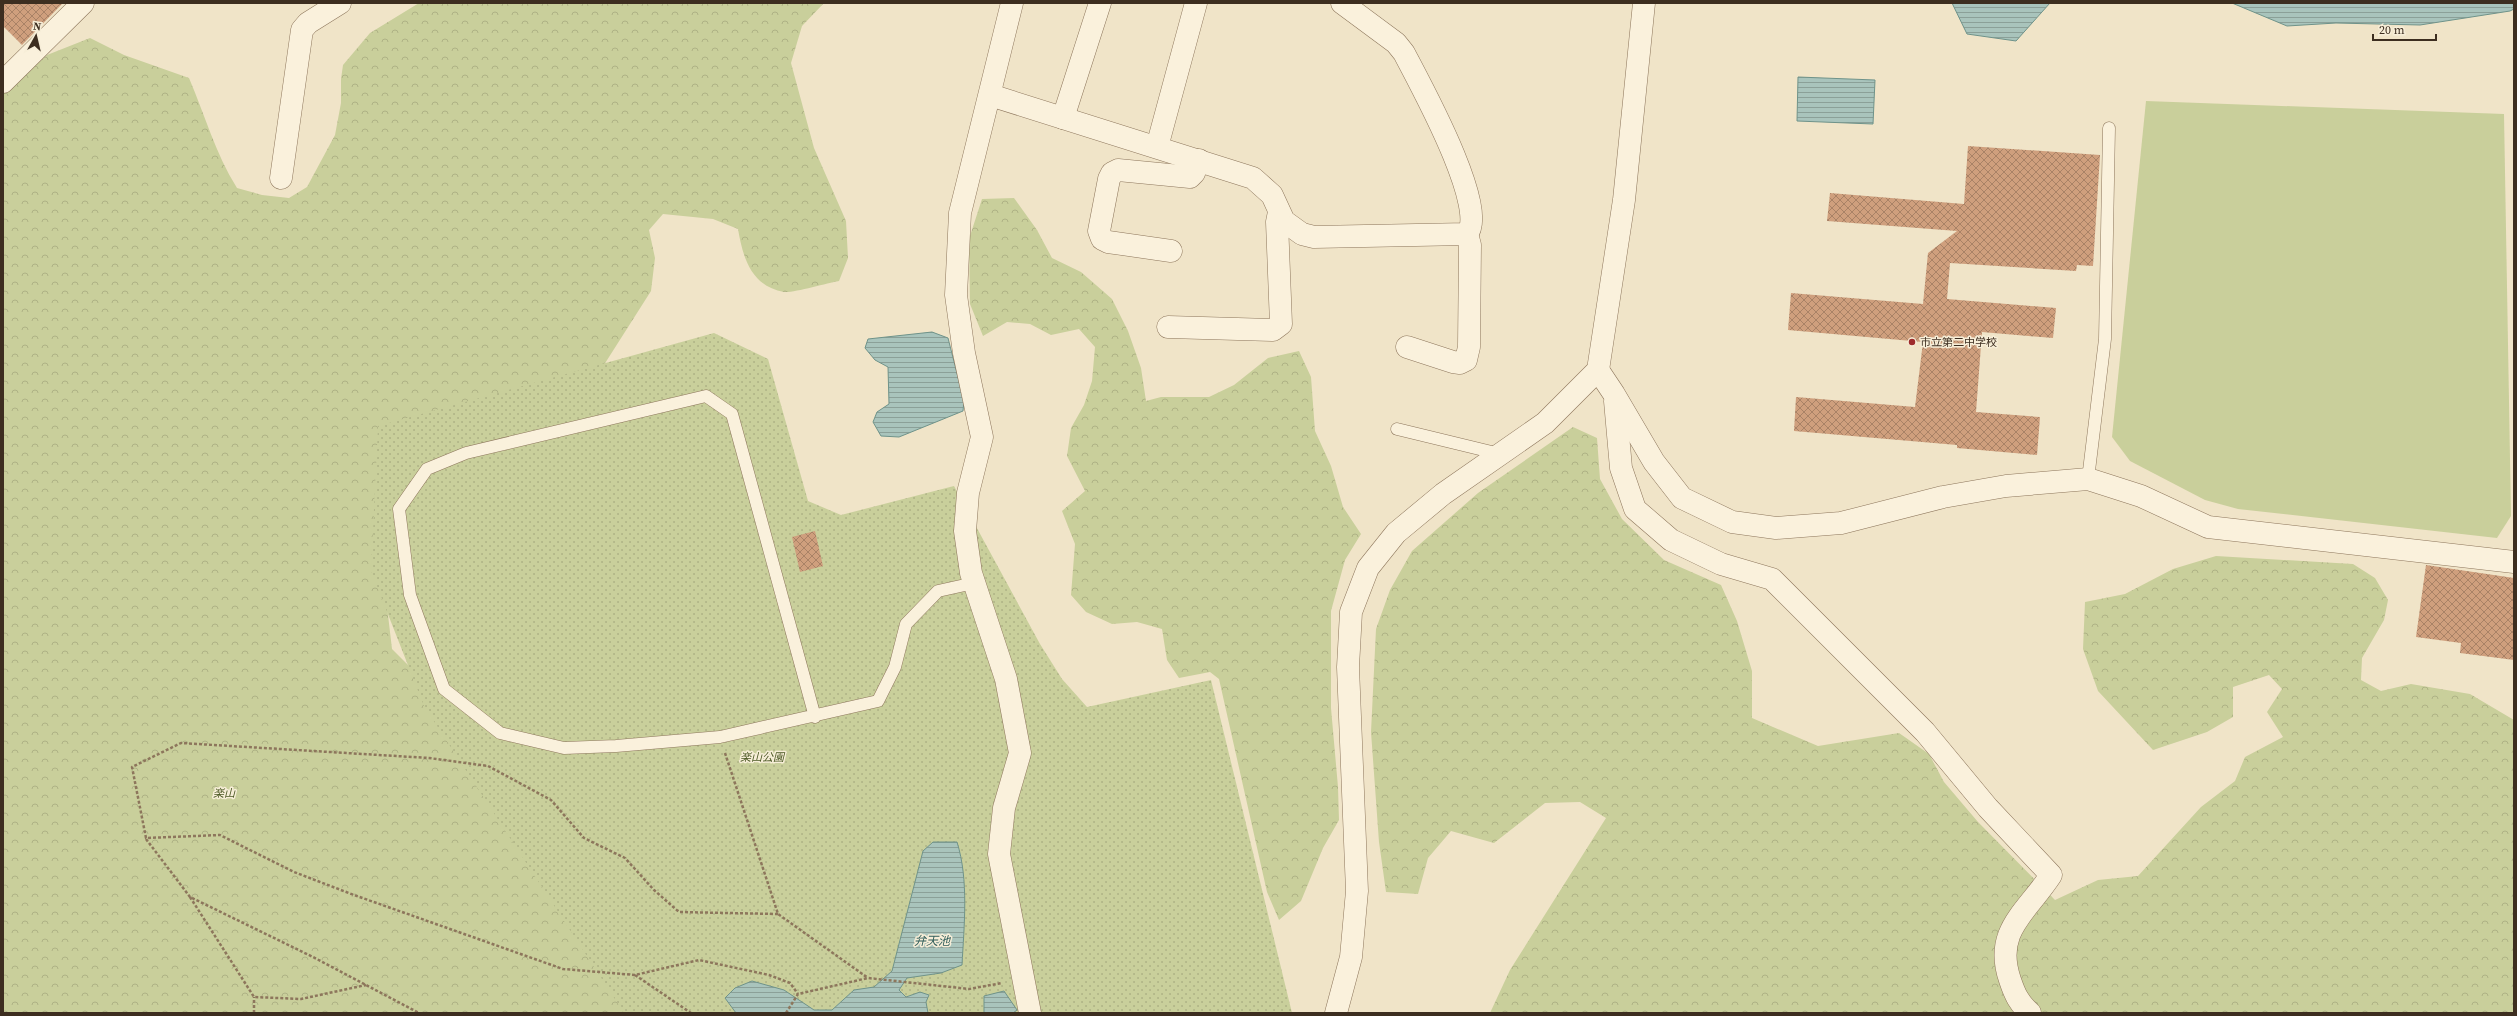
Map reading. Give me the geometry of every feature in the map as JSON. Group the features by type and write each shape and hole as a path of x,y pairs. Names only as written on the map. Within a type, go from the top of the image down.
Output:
{"street":[{"path":"3,81 83,3"},
{"path":"281,178 302,30 308,22 340,3"},
{"path":"1012,3 960,213 956,295 964,353 982,437 968,493 965,531 974,582 1006,679 1020,754 1004,808 999,854 1030,1013"},
{"path":"1063,118 1100,3"},
{"path":"1157,147 1196,3"},
{"path":"1342,3 1396,43 1404,53 1459,165 1466,186 1471,217 1467,234 1470,245 1469,347 1466,360 1460,363 1453,362 1407,347"},
{"path":"1336,1013 1342,995 1350,957 1357,891 1348,667 1351,612 1368,568 1396,533 1443,494 1546,423 1598,370 1624,200 1644,3"},
{"path":"990,96 1199,160 1252,178 1272,195 1284,221 1302,234 1314,236 1467,234"},
{"path":"1171,251 1108,242 1102,239 1099,231 1109,179 1112,173 1118,170 1190,177 1194,173 1199,160"},
{"path":"1168,327 1273,330 1278,328 1281,324 1277,222 1279,212"},
{"path":"1598,370 1654,462 1682,498 1732,522 1776,528 1840,523 1943,497 1992,488 2088,479 2141,496 2208,527 2514,562"},
{"path":"1614,394 1621,468 1635,509 1671,540 1721,564 1772,579 1925,732 1988,808 2051,875 2010,931 2004,948 2008,974 2018,1002 2030,1013"}],"lane":[{"path":"2088,479 2105,339 2109,128"},
{"path":"815,716 732,414 706,396 466,453 427,469 399,509 410,595 444,689 500,733 564,748 616,746 720,737 815,716 878,702 895,667 906,624 938,592 974,582"},
{"path":"1397,429 1500,454"}],"path":[{"path":"720,737 778,914"},
{"path":"254,1013 254,997 190,897 146,838 132,767 180,743 429,758 488,766 551,800 584,838 625,858 654,890 679,912 778,914 868,978"},
{"path":"146,838 220,835 294,872 563,969 635,975 699,960 769,975 790,983 798,994"},
{"path":"190,897 419,1013"},
{"path":"635,975 691,1013"},
{"path":"786,1013 798,994 868,978 969,989 1005,982 1025,986"},
{"path":"254,997 300,999 366,985"}],"green space":[{"name":"楽山","path":"419,3 824,3 802,26 791,63 814,148 846,221 848,258 839,281 789,292 773,289 764,284 750,269 743,250 738,229 713,219 663,214 649,230 655,258 651,291 595,379 380,547 392,649 449,706 718,1013 3,1013 3,93 47,55 90,38 124,55 189,78 216,148 237,188 262,195 289,198 307,187 335,135 341,103 341,79 343,65 370,33"},
{"path":"2146,101 2504,114 2511,516 2497,538 2238,509 2205,500 2130,461 2112,437"},
{"path":"1014,198 1037,230 1052,258 1081,272 1112,299 1128,331 1141,368 1146,401 1161,397 1209,397 1234,385 1268,358 1299,351 1311,377 1315,431 1331,466 1343,507 1361,534 1345,560 1331,611 1331,708 1338,787 1339,820 1323,848 1301,901 1279,920 1267,892 1219,679 1210,672 1179,678 1167,660 1162,629 1137,622 1112,624 1086,612 1071,595 1075,544 1062,511 1085,491 1067,456 1071,428 1084,405 1092,381 1095,347 1079,329 1051,335 1030,324 1007,322 983,336 970,304 969,239 982,199"},
{"name":"楽山公園","path":"714,333 768,359 808,501 841,515 954,486 1040,644 1062,679 1087,707 1211,680 1292,1013 624,1013 424,706 371,571 378,426"},
{"path":"1573,427 1597,438 1600,479 1622,519 1664,560 1721,585 1737,621 1752,671 1752,718 1818,746 1899,733 1929,754 1944,782 1978,822 2055,900 2098,880 2138,876 2201,807 2235,781 2245,757 2283,737 2267,712 2282,689 2269,675 2233,687 2233,717 2207,732 2153,750 2098,691 2083,649 2085,602 2125,594 2173,569 2216,556 2353,564 2375,578 2388,600 2384,620 2362,658 2361,680 2381,691 2411,684 2470,694 2514,720 2514,1013 1490,1013 1510,970 1606,818 1580,802 1545,803 1494,843 1451,831 1428,858 1418,894 1386,892 1379,842 1371,732 1376,629 1390,590 1412,551 1478,493"}],"water":[{"path":"1952,3 2050,3 2016,41 1967,34"},
{"path":"2232,3 2514,3 2514,9 2510,11 2420,25 2336,23 2287,26"},
{"path":"1798,77 1875,80 1873,124 1797,121"},
{"path":"932,332 948,338 964,401 963,411 899,437 881,436 873,422 877,412 889,404 888,367 875,360 865,348 868,339"},
{"name":"弁天池","path":"933,842 957,842 963,872 965,903 962,965 941,973 907,978 899,990 906,997 920,992 929,995 926,1002 928,1013 736,1013 725,998 735,988 752,981 784,990 814,1010 832,1010 854,990 874,987 892,971 923,851"},
{"path":"1004,991 1017,1010 1013,1013 984,1013 984,996"}],"building":[{"path":"3,3 63,3 22,45 3,26"},
{"path":"1968,146 2100,155 2093,266 2077,265 2076,271 1950,263 1947,299 2056,308 2053,338 1982,332 1976,412 2040,417 2037,455 1957,448 1957,445 1794,431 1796,397 1915,407 1923,342 1788,330 1791,293 1923,304 1928,253 1957,231 1827,221 1830,193 1964,204"},
{"path":"815,531 823,566 800,572 792,537"},
{"path":"2426,565 2514,578 2514,660 2460,653 2461,643 2416,637"}],"place":[{"name":"市立第二中学校","path":"1912,342"}]}
